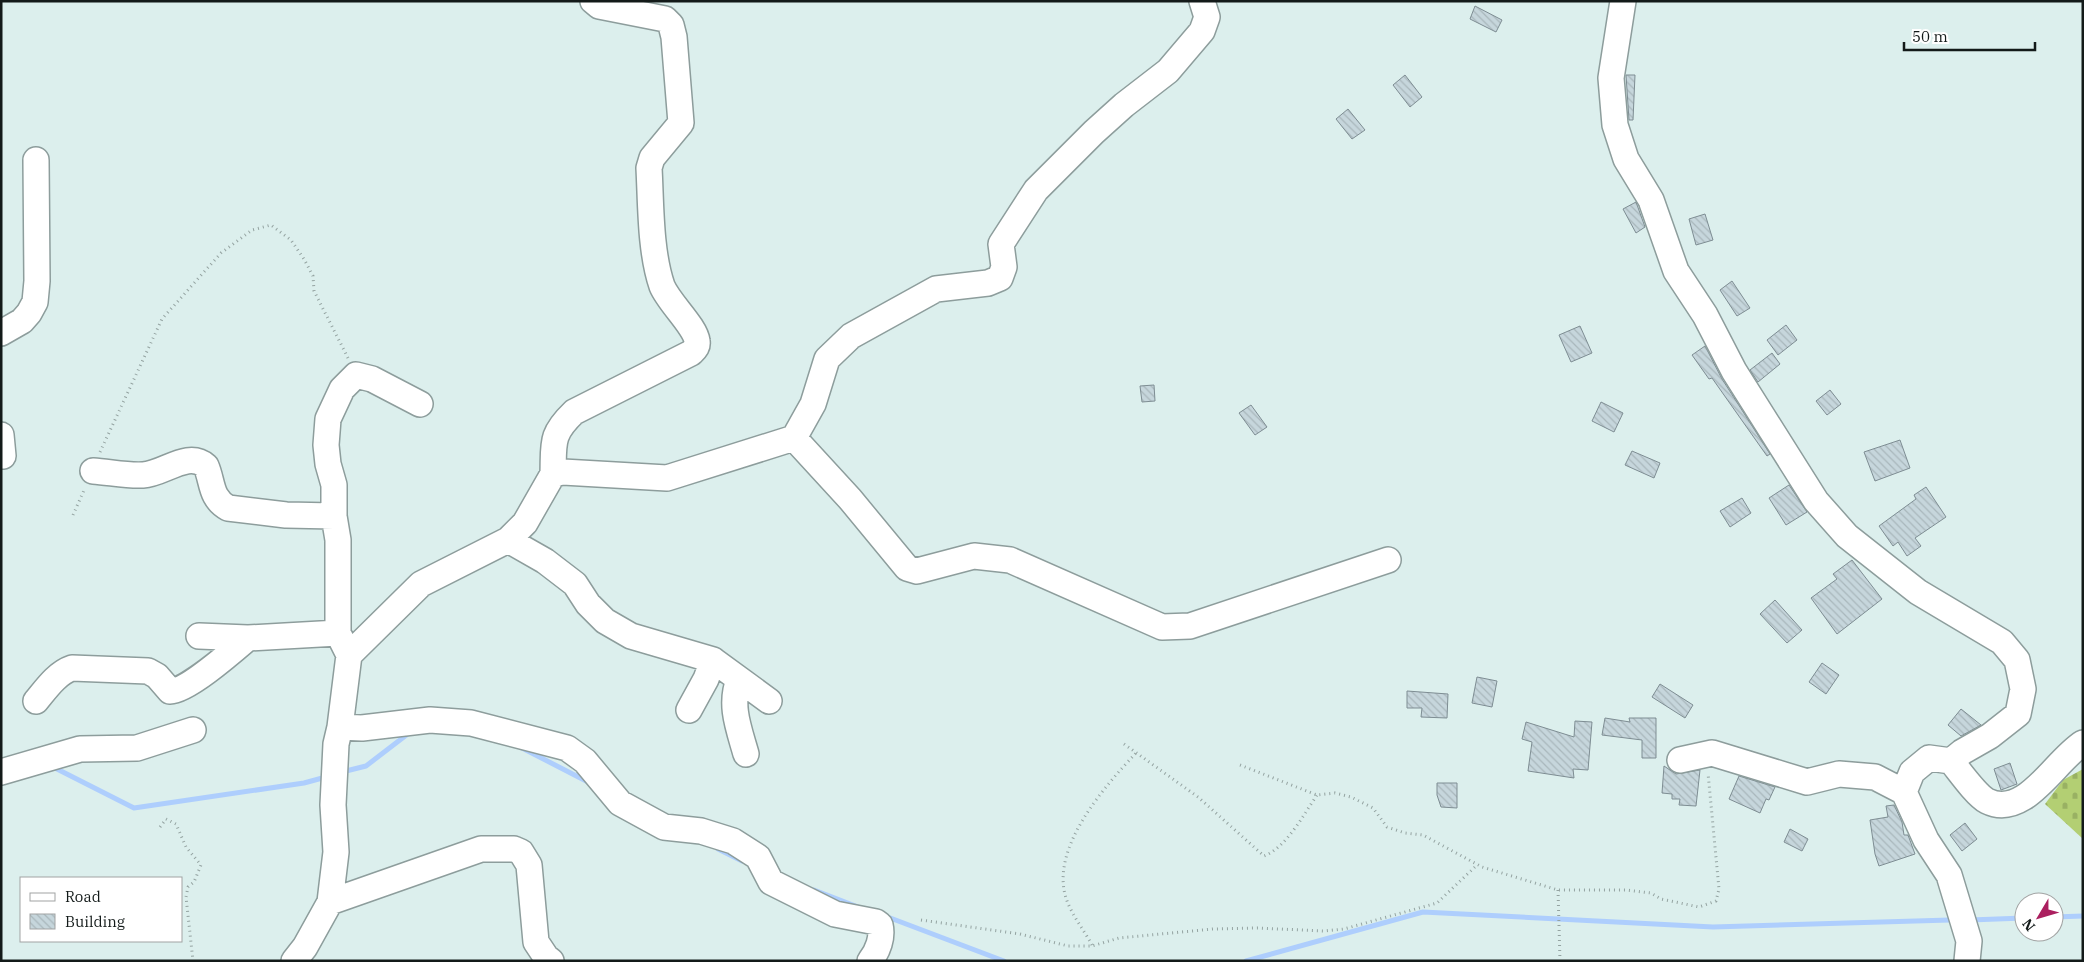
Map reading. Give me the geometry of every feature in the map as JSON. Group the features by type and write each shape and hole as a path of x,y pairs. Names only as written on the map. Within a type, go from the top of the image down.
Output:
{"street":[{"path":"349,655 420,584 508,540 525,523 553,474 554,438 561,424 574,412 691,353 696,348 698,342 695,334 670,301 662,285 653,240 649,168 652,158 681,123 674,37 671,25 665,19 599,6 593,1"},
{"path":"553,474 563,472 667,478 794,438 813,404 827,359 851,336 936,289 988,283 1000,278 1004,267 1001,244 1036,190 1124,104 1168,71 1202,31 1207,17 1202,1"},
{"path":"1623,1 1612,78 1614,125 1626,159 1651,200 1676,271 1705,315 1734,371 1816,501 1847,536 1918,592 2002,642 2017,660 2023,689 2018,714 1990,736 1962,752 1951,761"},
{"path":"1,333 22,321 29,313 34,302 37,281 36,160"},
{"path":"294,961 305,948 330,902 336,852 333,805 338,735 349,655 338,633 338,540 334,516 334,485 328,464 326,444 328,419 342,389 356,375 372,378 420,404"},
{"path":"794,438 850,499 907,568 917,571 974,556 1010,560 1162,626 1190,626 1388,560"},
{"path":"92,471 145,475 188,459 206,466 214,494 220,504 228,508 286,515 334,516"},
{"path":"508,540 545,561 575,584 588,604 605,621 631,636 713,660 769,701"},
{"path":"199,636 248,638 338,633"},
{"path":"36,701 64,670 72,668 148,671 157,676 170,691 176,691 202,674 248,638"},
{"path":"689,710 706,679 713,660"},
{"path":"739,680 734,691 733,704 746,754"},
{"path":"338,735 362,728 430,720 471,724 567,748 585,761 620,802 664,827 701,831 733,841 758,857 772,882 835,914 880,924 879,944 870,961"},
{"path":"1,772 80,749 137,748 193,730"},
{"path":"1904,792 1912,772 1929,758 1951,761 1986,800 2004,806 2017,802 2054,771 2072,750 2083,744"},
{"path":"1680,760 1712,753 1807,782 1839,774 1875,777 1904,792 1926,840 1949,875 1969,941 1968,961"},
{"path":"330,902 481,849 514,849 521,852 529,865 536,942 551,961"}],"path":[{"path":"73,515 118,411 162,319 221,253 252,230 271,225 291,240 313,276 314,291 356,375"},
{"path":"1124,744 1198,798 1264,856 1275,852 1284,842 1317,795"},
{"path":"1092,946 1066,899 1062,876 1070,847 1087,812 1112,778 1136,753"},
{"path":"1240,764 1317,795 1335,793 1351,797 1372,808 1387,827 1405,834 1423,835 1477,865 1558,890 1626,890 1651,894 1661,899 1698,907 1716,901 1719,889 1708,774 1712,753"},
{"path":"160,827 166,819 176,824 186,847 201,865 194,882 188,888 186,897 193,961"},
{"path":"921,920 1020,934 1068,946 1092,946 1119,938 1213,929 1257,928 1324,931 1344,929 1437,903 1477,865"},
{"path":"1558,890 1560,961"}],"green space":[{"path":"2083,769 2083,839 2045,804 2063,780"}],"building":[{"path":"1475,6 1502,20 1496,32 1470,19"},
{"path":"1405,75 1422,97 1410,107 1393,85"},
{"path":"1626,75 1635,75 1633,120 1629,120"},
{"path":"1348,109 1365,130 1352,139 1336,119"},
{"path":"1636,202 1645,227 1636,233 1623,209"},
{"path":"1705,214 1713,240 1696,245 1689,219"},
{"path":"1732,281 1750,308 1737,316 1720,290"},
{"path":"1786,325 1797,340 1778,355 1767,340"},
{"path":"1580,326 1592,353 1571,362 1559,335"},
{"path":"1705,346 1722,379 1770,454 1767,456 1712,378 1709,379 1692,355"},
{"path":"1772,353 1780,364 1758,382 1750,370"},
{"path":"1154,385 1155,401 1142,402 1140,386"},
{"path":"1830,390 1841,404 1827,415 1816,401"},
{"path":"1601,402 1623,413 1614,432 1592,421"},
{"path":"1251,405 1267,427 1255,435 1239,413"},
{"path":"1900,440 1910,468 1875,481 1864,452"},
{"path":"1632,451 1660,463 1654,478 1625,465"},
{"path":"1789,485 1807,512 1786,525 1769,498"},
{"path":"1926,487 1946,517 1915,538 1921,546 1907,556 1898,542 1893,546 1879,526 1916,499 1914,495"},
{"path":"1742,498 1751,513 1730,527 1720,511"},
{"path":"1852,560 1882,599 1837,634 1811,598 1837,579 1833,574"},
{"path":"1775,600 1802,630 1787,643 1760,614"},
{"path":"1822,663 1839,675 1826,694 1809,682"},
{"path":"1477,677 1497,681 1492,707 1472,703"},
{"path":"1660,684 1693,705 1685,718 1652,697"},
{"path":"1407,691 1448,694 1447,718 1421,717 1422,708 1407,708"},
{"path":"1961,709 1981,725 1961,736 1948,725"},
{"path":"1605,718 1630,722 1629,718 1656,718 1656,758 1642,758 1642,740 1602,735"},
{"path":"1575,721 1592,722 1588,770 1573,769 1574,778 1528,771 1532,742 1522,739 1526,722 1574,737"},
{"path":"2010,763 2017,784 2001,790 1994,769"},
{"path":"1664,766 1676,774 1700,770 1696,806 1679,805 1680,799 1672,799 1672,794 1662,793"},
{"path":"1739,776 1775,787 1769,800 1766,799 1760,813 1729,799"},
{"path":"1437,783 1457,783 1457,808 1441,807 1437,795"},
{"path":"1894,805 1902,822 1904,835 1908,835 1915,854 1879,866 1875,854 1870,820 1888,817 1886,806"},
{"path":"1965,823 1977,839 1962,851 1950,835"},
{"path":"1790,829 1808,839 1802,851 1784,842"}],"waterway":[{"path":"342,772 366,766 409,733"},
{"path":"522,748 590,783"},
{"path":"53,767 134,808 304,783 326,777"},
{"path":"718,849 742,861"},
{"path":"814,890 858,907"},
{"path":"1246,961 1423,912 1713,927 1950,920"},
{"path":"885,916 1004,961"},
{"path":"2064,917 2083,916"},
{"path":"1970,920 2014,918"}]}
